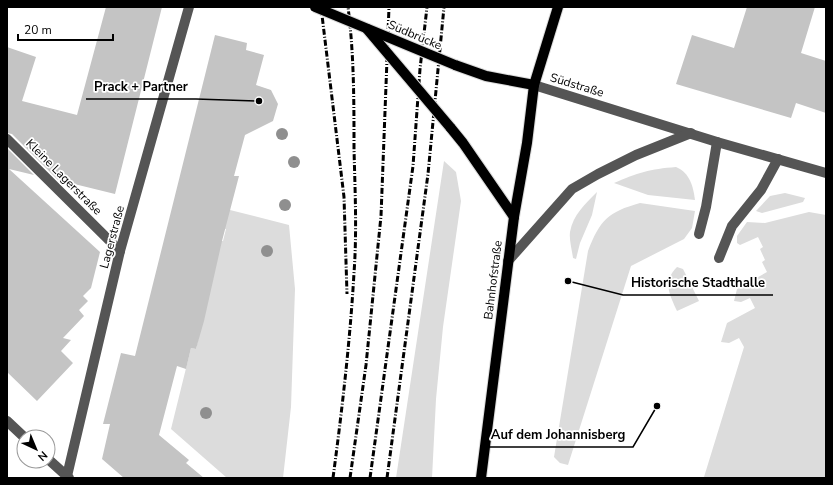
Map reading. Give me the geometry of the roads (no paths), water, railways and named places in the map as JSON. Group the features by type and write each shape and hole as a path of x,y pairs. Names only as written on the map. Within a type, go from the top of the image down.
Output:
{"main road":[{"path":"315,7 366,28 463,143 514,217"},
{"name":"Bahnhofstraße","path":"481,478 508,261 527,143 534,85 558,7"},
{"name":"Südbrücke","path":"366,28 455,65"},
{"name":"Südstraße","path":"455,65 486,76 534,85"}],"street":[{"name":"Lagerstraße","path":"68,477 120,251 190,7"},
{"name":"Südstraße","path":"534,85 717,142 826,173"},
{"path":"508,261 572,189 636,155 691,133"},
{"name":"Kleine Lagerstraße","path":"7,139 120,251"},
{"path":"700,234 717,142"},
{"path":"719,258 732,226 761,190 778,159"},
{"path":"7,421 16,429"},
{"path":"56,466 68,477"}],"railway":[{"path":"321,7 344,197 347,294"},
{"path":"333,478 343,401 355,258 356,211 353,78 348,7"},
{"path":"350,478 366,365 381,216 389,7"},
{"path":"370,478 413,166 420,69 427,7"},
{"path":"387,478 428,174 444,7"}],"place":[{"name":"Prack + Partner","path":"259,101"},
{"name":"Historische Stadthalle","path":"568,281"},
{"name":"Auf dem Johannisberg","path":"657,406"}]}
